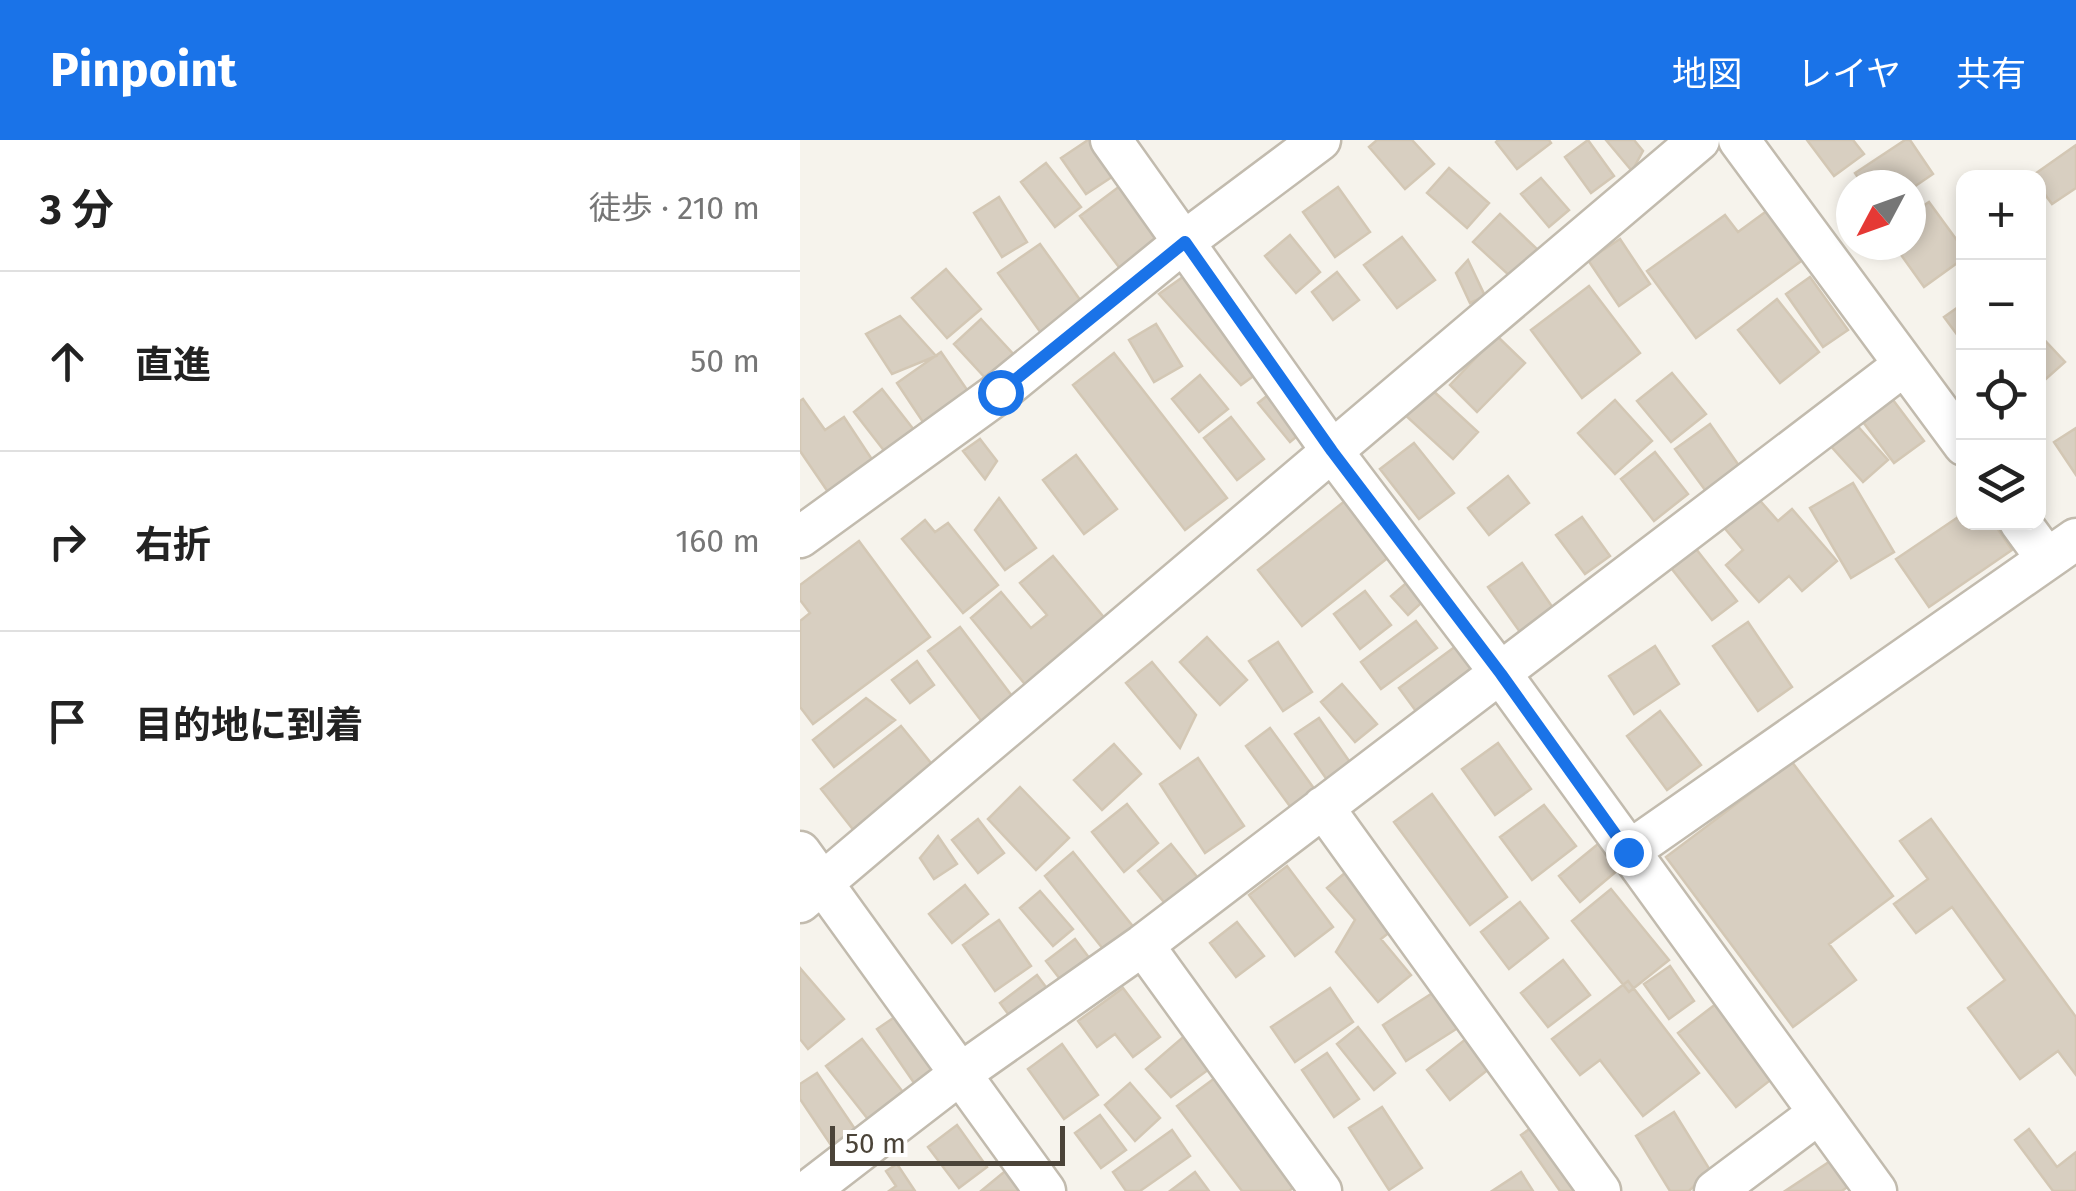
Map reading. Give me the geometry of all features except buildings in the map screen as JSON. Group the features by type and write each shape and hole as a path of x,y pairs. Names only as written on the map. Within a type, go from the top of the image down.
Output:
{"street":[{"path":"1112,140 1332,451 1501,674 1876,1191"},
{"path":"800,536 1000,392 1185,242 1320,140"},
{"path":"1045,1191 960,1074 808,879 1332,451 1698,140"},
{"path":"1738,140 1960,440"},
{"path":"808,1191 1501,674 1904,364"},
{"path":"1628,852 2062,549 2032,530"},
{"path":"1323,806 1600,1191"},
{"path":"1142,944 1320,1191"},
{"path":"1716,1191 1819,1113"}],"route":[{"path":"1000,392 1185,242 1332,451 1501,674 1628,852"}]}
